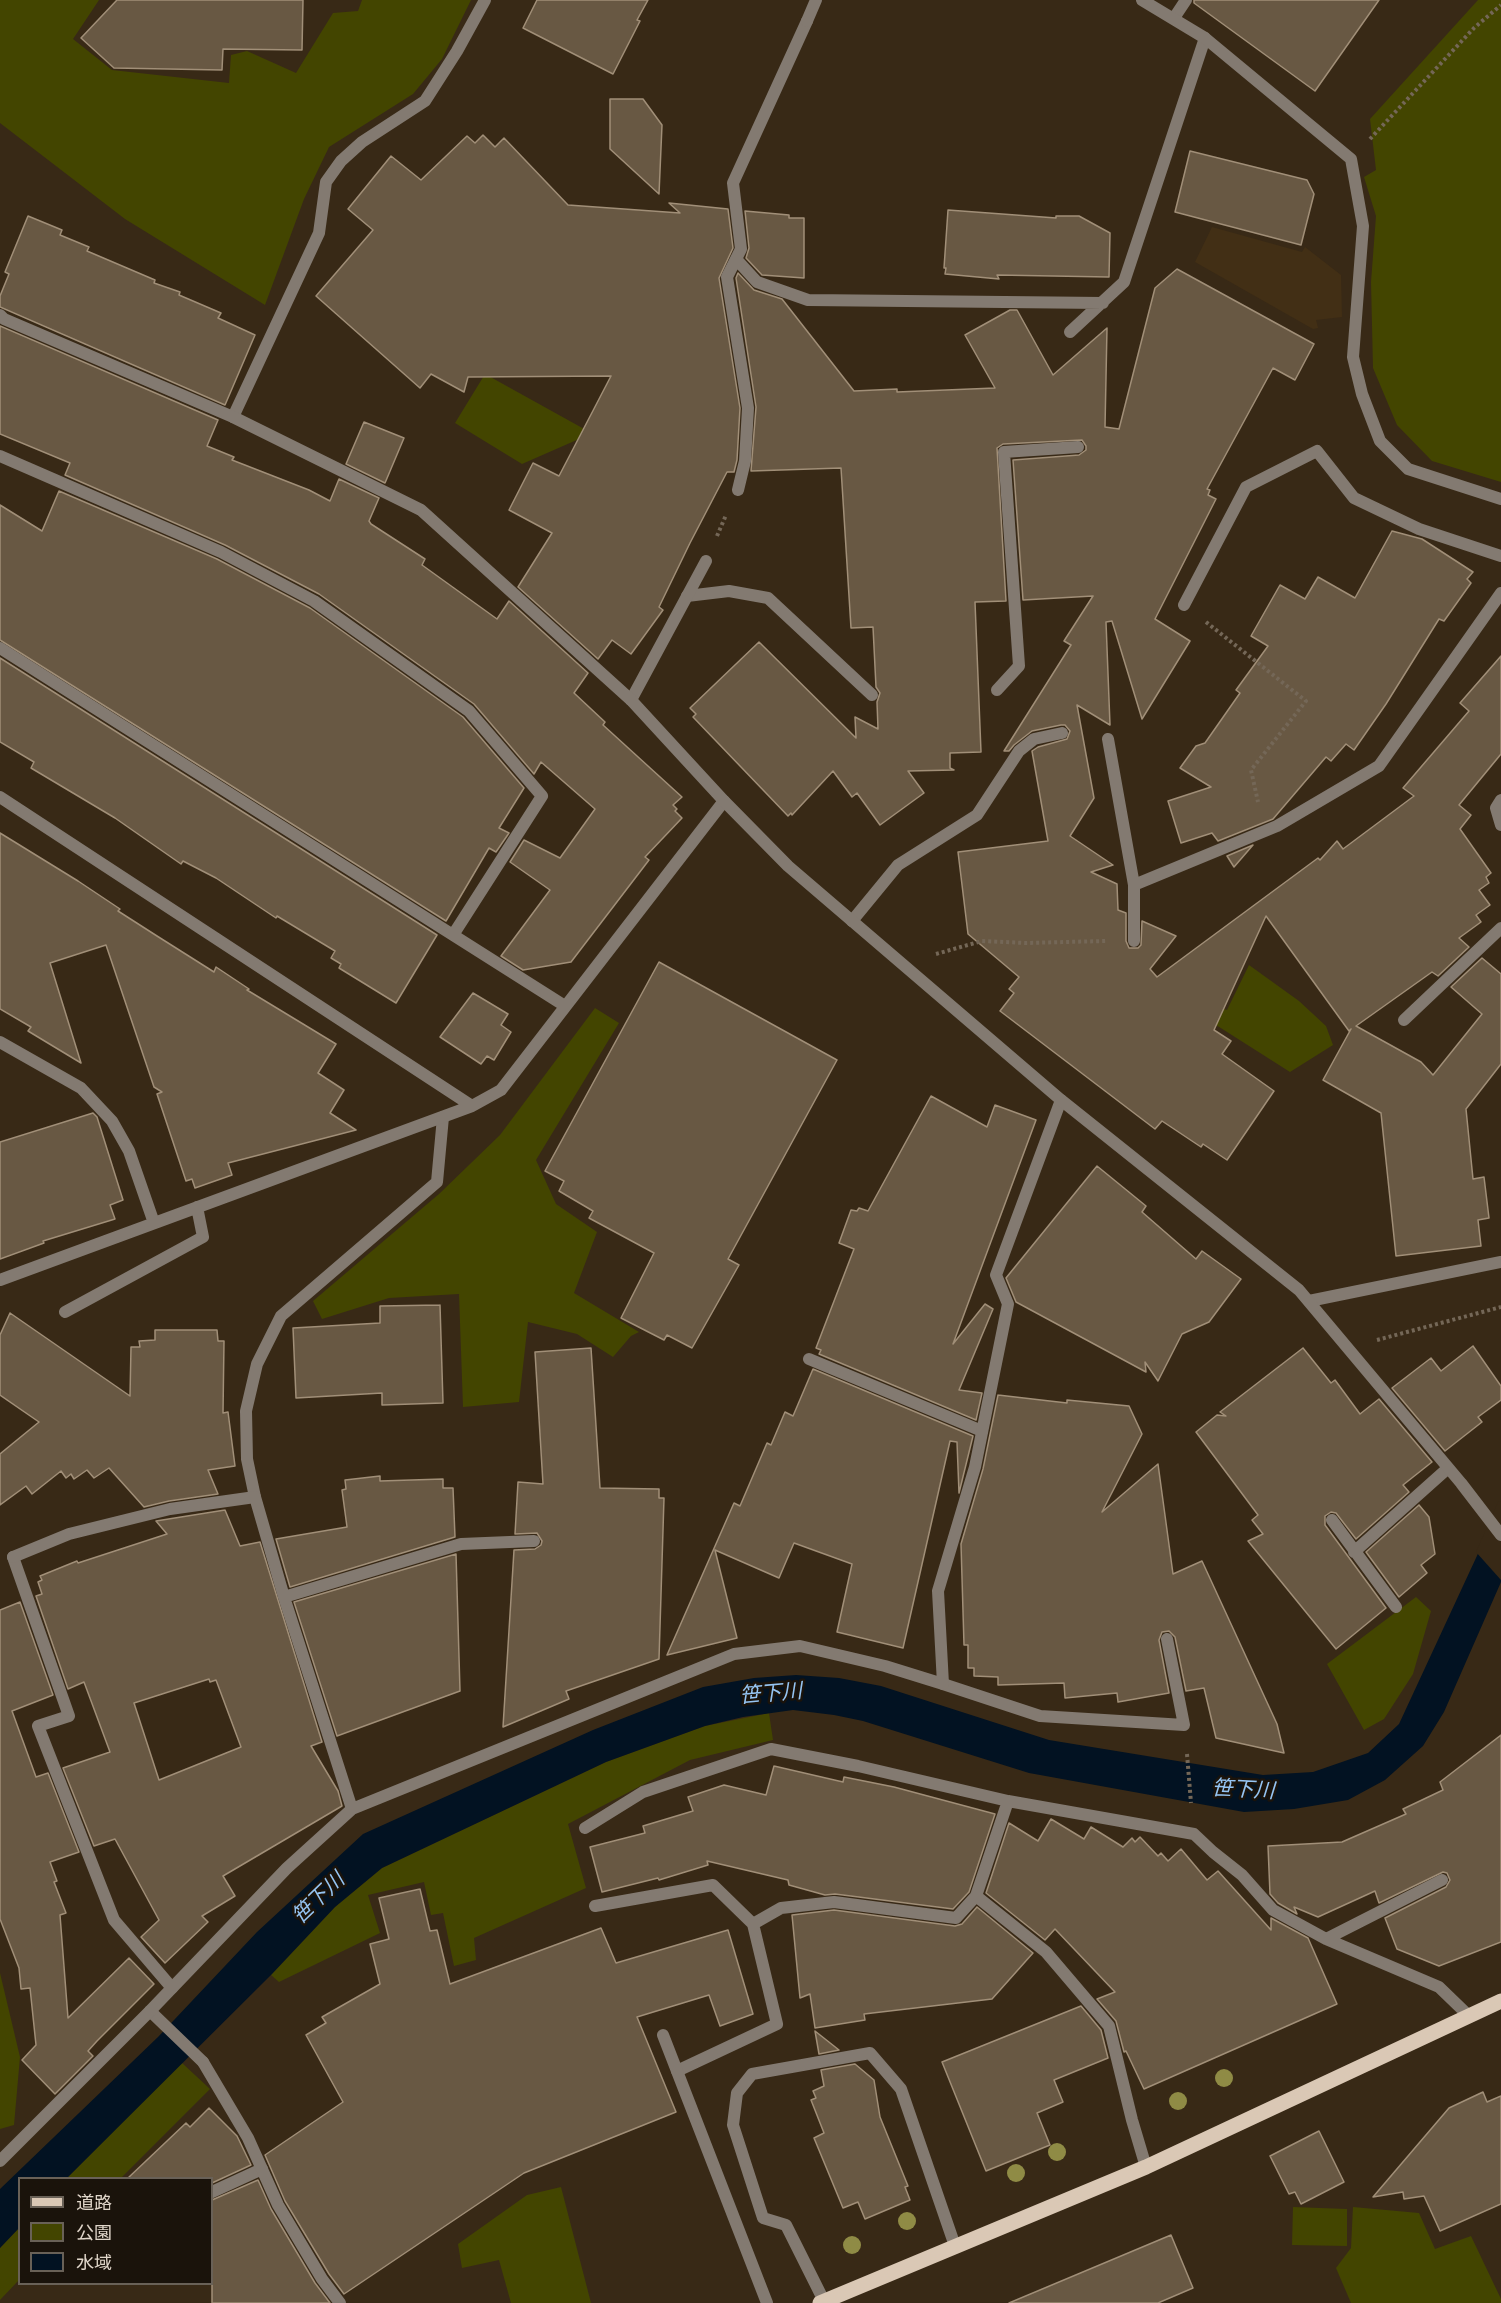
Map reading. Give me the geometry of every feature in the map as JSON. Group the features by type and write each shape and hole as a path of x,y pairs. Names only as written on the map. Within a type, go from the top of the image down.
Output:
{"main road":[{"path":"822,2302 1146,2166 1501,2001"}],"street":[{"path":"233,417 320,233 326,182 341,160 362,142 425,101 457,51 485,0"},
{"path":"738,490 745,461 748,408 727,277 741,249 733,183 816,0"},
{"path":"1142,0 1205,38 1351,159 1363,226 1353,357 1362,394 1380,441 1408,469 1501,499"},
{"path":"1174,18 1186,0"},
{"path":"1070,332 1124,282 1205,38"},
{"path":"736,259 757,282 808,300 1103,303"},
{"path":"0,315 4,319 233,417 422,510 631,700 724,801 788,866 1061,1100 1299,1290 1461,1483 1501,1535"},
{"path":"997,690 1019,666 1004,452 1078,447"},
{"path":"1184,605 1246,488 1317,451 1354,498 1419,529 1501,556"},
{"path":"0,456 221,552 314,601 469,711 542,796 453,935"},
{"path":"631,700 706,561"},
{"path":"687,596 729,591 768,598 872,695"},
{"path":"1134,885 1277,826 1379,766 1501,593"},
{"path":"0,648 565,1006"},
{"path":"852,921 898,865 977,815 1019,751 1034,740 1062,733"},
{"path":"1108,739 1134,885 1134,941"},
{"path":"0,797 472,1106"},
{"path":"1501,800 1496,808 1501,825"},
{"path":"0,1280 443,1117 472,1106 501,1090 724,801"},
{"path":"1404,1020 1501,928"},
{"path":"0,1042 81,1088 112,1121 129,1150 153,1223"},
{"path":"943,1684 938,1591 975,1467 1008,1304 996,1275 1061,1100"},
{"path":"352,1809 284,1597 255,1497 247,1459 246,1411 257,1364 281,1316 437,1182 443,1117"},
{"path":"65,1312 203,1237 197,1208"},
{"path":"1308,1300 1501,1262"},
{"path":"809,1359 982,1431"},
{"path":"1354,1552 1447,1469"},
{"path":"172,1988 114,1920 38,1726 69,1716 13,1557 69,1534 170,1509 255,1497"},
{"path":"1332,1520 1396,1607"},
{"path":"284,1597 461,1544 534,1541"},
{"path":"0,2161 154,2015 172,1988 286,1868 352,1809 734,1654 800,1646 885,1666 1040,1716 1184,1725 1167,1639"},
{"path":"585,1828 643,1792 771,1749 858,1766 1008,1801 1194,1834 1242,1875 1273,1910 1326,1939 1439,1987 1469,2016"},
{"path":"753,1924 781,1908 834,1902 956,1918 976,1896 1008,1801"},
{"path":"1326,1939 1442,1880"},
{"path":"595,1906 713,1885 753,1924 777,2024 677,2071"},
{"path":"976,1896 1046,1952 1109,2026 1146,2166"},
{"path":"154,2015 203,2062 248,2138 278,2205 322,2279 340,2303"},
{"path":"663,2035 767,2303"},
{"path":"822,2302 786,2225 763,2218 733,2125 737,2093 752,2074 870,2053 901,2089 955,2246"},
{"path":"213,2192 262,2169"}],"path":[{"path":"1351,159 1474,28 1501,5"},
{"path":"706,561 738,490"},
{"path":"1184,605 1306,701 1251,770 1264,831"},
{"path":"925,957 982,941 1026,943 1134,941"},
{"path":"1347,1348 1501,1307"},
{"path":"1184,1725 1194,1834"}],"shaded area":[{"path":"1212,227 1302,252 1305,247 1341,275 1342,317 1316,320 1318,328 1313,329 1195,262"}],"green space":[{"path":"0,0 99,0 73,39 112,70 229,83 231,55 247,51 296,73 333,13 358,11 362,0 471,0 442,59 413,94 329,147 304,199 265,305 125,219 0,123"},
{"path":"1478,0 1501,0 1501,482 1432,461 1397,425 1373,368 1371,282 1376,216 1364,177 1376,170 1370,119"},
{"path":"485,374 586,430 579,439 522,464 455,423"},
{"path":"1249,965 1299,1001 1326,1026 1333,1045 1290,1072 1183,1004 1185,996 1227,1010"},
{"path":"595,1008 619,1023 536,1160 556,1204 597,1232 574,1293 639,1332 631,1336 613,1357 577,1334 528,1322 519,1402 463,1407 459,1294 389,1298 322,1319 313,1301 439,1194 500,1135"},
{"path":"1416,1597 1431,1611 1413,1674 1384,1719 1364,1730 1327,1664"},
{"path":"769,1713 773,1740 690,1760 568,1824 586,1888 474,1938 476,1960 454,1966 443,1913 431,1915 424,1882 368,1895 380,1933 279,1982 271,1975 335,1907 382,1868 606,1762 705,1726"},
{"path":"0,1973 20,2057 14,2125 0,2129"},
{"path":"181,2062 210,2089 122,2177 68,2177"},
{"path":"561,2187 591,2303 511,2303 499,2260 462,2268 458,2244 527,2195"},
{"path":"1293,2207 1347,2209 1347,2246 1292,2245"},
{"path":"1353,2207 1419,2213 1435,2249 1471,2236 1501,2303 1351,2303 1336,2268 1351,2248"},
{"path":"18,2229 18,2281 0,2300 0,2248"}],"water":[{"name":"笹下川","path":"1501,1504 1501,1582 1444,1712 1423,1746 1385,1780 1348,1800 1294,1809 1244,1812 1029,1773 863,1721 793,1710 743,1717 705,1726 606,1762 382,1868 335,1907 271,1975 68,2177 18,2177 18,2229 0,2248 0,2189 158,2037 257,1932 363,1834 593,1730 703,1687 754,1678 796,1675 839,1678 881,1686 1049,1740 1263,1775 1313,1772 1368,1753 1399,1724"}],"pier":[{"path":"1501,1501 1501,1580 1476,1552 1498,1502"}],"building":[{"path":"117,0 303,0 302,50 223,49 222,70 114,68 81,38"},
{"path":"537,0 648,0 613,74 523,28"},
{"path":"1194,0 1379,0 1315,91 1194,3"},
{"path":"610,99 643,99 662,125 659,194 610,149"},
{"path":"483,135 495,147 504,138 568,205 680,213 669,203 728,209 733,248 719,278 740,408 737,460 734,472 727,472 690,543 659,607 663,610 631,654 612,640 598,659 518,587 552,533 509,510 533,463 559,476 611,376 468,377 464,392 431,374 420,388 316,296 373,230 348,209 391,156 421,180 467,136 475,143"},
{"path":"1190,151 1307,180 1314,194 1301,245 1175,212"},
{"path":"948,210 1056,218 1056,216 1079,216 1110,233 1109,277 997,275 999,279 945,274"},
{"path":"745,211 804,218 804,278 762,275 746,258 749,248"},
{"path":"28,216 62,230 60,235 89,247 87,251 155,280 154,283 180,292 179,295 221,313 218,318 255,335 225,405 0,307 0,296 9,274 5,272"},
{"path":"1177,269 1314,344 1295,380 1273,368 1207,489 1210,490 1208,495 1216,499 1155,619 1190,641 1142,719 1112,621 1106,622 1110,725 1077,705 1094,798 1070,836 1113,865 1091,872 1117,884 1118,910 1126,913 1126,941 1129,948 1138,948 1141,945 1142,921 1176,936 1150,969 1157,977 1318,858 1320,860 1337,841 1343,849 1414,796 1403,788 1469,711 1460,703 1501,656 1501,754 1459,805 1471,815 1460,829 1491,873 1486,877 1489,883 1479,890 1490,905 1476,915 1481,922 1459,938 1469,947 1438,976 1432,972 1356,1026 1421,1062 1433,1075 1482,1014 1451,987 1482,958 1501,974 1501,1064 1466,1109 1473,1179 1484,1177 1489,1218 1478,1220 1481,1246 1396,1256 1381,1113 1323,1080 1351,1029 1349,1031 1266,916 1214,1030 1231,1041 1222,1054 1274,1091 1227,1160 1203,1144 1201,1147 1162,1121 1155,1129 1000,1011 1014,993 1009,989 1019,977 968,934 958,852 1048,841 1032,751 1038,747 1067,739 1070,731 1065,725 1061,725 1032,731 1009,751 1004,751 1071,645 1064,641 1093,596 1023,600 1013,460 1079,455 1086,450 1082,440 1003,444 997,448 1006,601 975,602 981,752 950,753 950,768 954,770 908,771 924,793 880,825 857,793 852,797 833,771 792,815 791,813 788,816 693,717 696,714 690,708 759,642 856,738 855,717 878,729 877,702 880,693 876,687 873,627 851,628 841,468 751,471 756,407 736,278 738,273 754,290 782,299 854,391 897,389 897,392 995,388 965,335 1010,310 1017,310 1053,375 1107,328 1105,427 1119,429 1155,288"},
{"path":"0,326 218,420 207,446 234,457 232,460 309,490 330,501 339,479 379,498 369,521 371,524 425,559 422,565 497,619 509,601 588,673 574,693 605,722 603,725 682,797 673,805 682,818 645,857 649,860 571,962 523,970 501,956 550,890 510,862 524,840 560,858 595,809 541,762 534,774 474,704 319,594 225,545 65,475 70,463 0,434"},
{"path":"364,422 404,438 385,483 346,464"},
{"path":"59,491 217,559 310,608 463,717 524,788 499,828 509,833 496,852 489,848 446,921 0,640 0,505 42,531"},
{"path":"1392,531 1422,539 1473,572 1467,579 1471,583 1444,621 1439,619 1386,704 1354,750 1346,744 1331,761 1326,757 1273,819 1218,841 1212,833 1181,843 1168,801 1211,787 1180,768 1196,746 1205,743 1240,693 1236,690 1268,646 1251,636 1280,585 1305,599 1318,577 1355,598"},
{"path":"0,658 437,935 396,1003 339,968 341,964 331,958 335,951 277,916 276,918 216,878 183,861 181,864 115,818 31,768 34,762 0,742"},
{"path":"0,833 78,881 120,909 118,911 214,972 216,967 249,989 247,990 336,1044 318,1073 344,1090 330,1113 356,1130 228,1163 232,1175 195,1188 192,1179 186,1181 157,1094 162,1092 154,1087 106,945 50,963 81,1063 28,1031 31,1027 0,1009"},
{"path":"1253,845 1234,867 1227,856"},
{"path":"659,962 837,1060 728,1259 739,1265 692,1348 667,1335 664,1340 621,1318 654,1253 589,1218 593,1211 559,1191 564,1181 545,1171"},
{"path":"473,993 508,1014 501,1025 511,1032 494,1060 487,1056 481,1064 440,1037"},
{"path":"931,1096 987,1127 995,1105 1036,1120 953,1344 985,1304 993,1309 959,1390 982,1393 976,1420 819,1354 821,1350 816,1348 854,1249 839,1243 851,1210 857,1211 859,1208 868,1211"},
{"path":"93,1113 97,1117 123,1200 110,1205 115,1219 43,1241 44,1243 0,1259 0,1142"},
{"path":"1097,1166 1146,1206 1142,1212 1196,1259 1202,1251 1241,1279 1209,1322 1182,1334 1158,1381 1145,1362 1146,1372 1016,1302 1006,1278"},
{"path":"440,1305 443,1403 382,1405 382,1393 296,1398 293,1328 380,1323 380,1306"},
{"path":"10,1313 130,1396 131,1347 140,1347 139,1341 155,1340 155,1330 217,1330 218,1341 224,1341 223,1413 228,1412 235,1466 208,1470 218,1494 144,1507 109,1468 94,1478 87,1470 74,1479 71,1474 66,1478 61,1471 32,1494 26,1486 0,1505 0,1454 39,1422 0,1395 0,1335"},
{"path":"1473,1346 1501,1386 1501,1400 1478,1417 1482,1422 1445,1451 1392,1388 1431,1358 1441,1371"},
{"path":"591,1348 600,1488 659,1489 659,1498 664,1498 659,1659 566,1691 569,1699 503,1727 514,1550 535,1549 541,1545 542,1541 537,1533 515,1534 518,1482 543,1484 535,1352"},
{"path":"1303,1348 1331,1383 1335,1380 1360,1414 1379,1399 1432,1462 1403,1485 1409,1492 1356,1539 1336,1513 1331,1512 1325,1516 1325,1525 1386,1608 1336,1649 1248,1541 1263,1534 1252,1520 1258,1515 1196,1432 1217,1415 1226,1416 1220,1412"},
{"path":"813,1369 973,1436 959,1493 957,1442 950,1441 903,1648 837,1632 852,1564 794,1543 779,1578 715,1550 737,1638 667,1655 734,1503 740,1506 767,1443 771,1445 785,1412 793,1416"},
{"path":"998,1395 1067,1403 1067,1400 1129,1406 1142,1434 1102,1512 1158,1464 1173,1574 1202,1561 1277,1724 1284,1753 1216,1738 1204,1688 1186,1691 1175,1637 1169,1631 1162,1632 1159,1640 1169,1693 1118,1702 1117,1693 1065,1698 1064,1683 998,1685 998,1677 974,1676 974,1668 968,1668 968,1645 964,1645 961,1544 983,1469"},
{"path":"380,1476 380,1481 443,1479 443,1488 453,1488 455,1537 290,1587 276,1539 347,1527 342,1490 346,1489 345,1480"},
{"path":"1419,1505 1429,1517 1435,1554 1421,1565 1427,1573 1399,1597 1366,1552"},
{"path":"225,1510 240,1546 260,1542 322,1742 311,1746 338,1791 342,1806 223,1876 235,1896 202,1916 208,1922 165,1963 141,1937 159,1920 115,1839 94,1846 63,1768 110,1752 84,1682 68,1689 36,1596 42,1594 38,1582 42,1580 40,1576 77,1561 78,1563 167,1534 156,1521","holes":["209,1679 210,1682 216,1680 241,1747 159,1780 134,1703"]},
{"path":"456,1554 460,1691 337,1736 294,1602"},
{"path":"20,1602 53,1695 12,1711 36,1777 48,1773 79,1852 50,1862 57,1881 54,1882 66,1913 60,1915 68,2018 129,1958 154,1984 88,2051 93,2056 55,2094 22,2060 36,2045 30,1988 21,1989 19,1968 0,1919 0,1610"},
{"path":"1501,1735 1501,1942 1439,1966 1397,1949 1385,1918 1446,1887 1450,1880 1447,1873 1443,1872 1379,1903 1375,1891 1318,1917 1294,1907 1297,1914 1278,1903 1270,1894 1268,1846 1342,1842 1406,1814 1403,1809 1443,1790 1440,1782"},
{"path":"774,1766 843,1782 844,1777 894,1787 995,1814 969,1892 953,1909 835,1894 825,1895 789,1885 788,1880 707,1861 708,1865 659,1880 658,1878 602,1892 590,1847 645,1833 643,1826 693,1811 688,1797 724,1785 766,1795"},
{"path":"1051,1819 1084,1839 1091,1827 1123,1847 1132,1838 1135,1842 1140,1837 1158,1856 1161,1853 1168,1861 1181,1849 1207,1880 1218,1871 1271,1930 1271,1918 1308,1938 1337,2004 1144,2089 1126,2051 1124,2052 1116,2021 1097,1999 1115,1992 1055,1929 1045,1940 986,1893 1009,1823 1038,1841"},
{"path":"420,1889 430,1931 437,1930 450,1984 601,1928 616,1963 728,1930 753,2014 720,2026 709,1995 637,2017 676,2112 524,2173 344,2294 329,2274 285,2201 265,2155 343,2102 306,2035 326,2023 322,2017 380,1984 370,1944 389,1939 379,1898"},
{"path":"977,1907 1033,1953 992,1999 864,2014 865,2020 815,2028 810,1994 800,1998 792,1915 834,1910 955,1926 962,1924"},
{"path":"1081,2006 1101,2030 1108,2058 1054,2080 1063,2102 1037,2113 1050,2145 986,2171 942,2062"},
{"path":"815,2031 839,2050 819,2054"},
{"path":"855,2064 874,2080 880,2117 908,2186 905,2187 910,2200 865,2219 858,2202 843,2208 814,2138 824,2133 811,2100 816,2098 813,2091 824,2086 821,2070"},
{"path":"1483,2092 1487,2102 1501,2096 1501,2204 1440,2231 1424,2196 1404,2199 1403,2192 1373,2197 1449,2108"},
{"path":"209,2108 237,2136 251,2165 213,2183 213,2177 129,2177 186,2123 190,2127"},
{"path":"1319,2131 1344,2182 1301,2204 1295,2192 1289,2194 1270,2156"},
{"path":"258,2180 271,2209 315,2283 330,2303 212,2303 213,2200"},
{"path":"1171,2235 1193,2288 1158,2303 1009,2303"}]}
